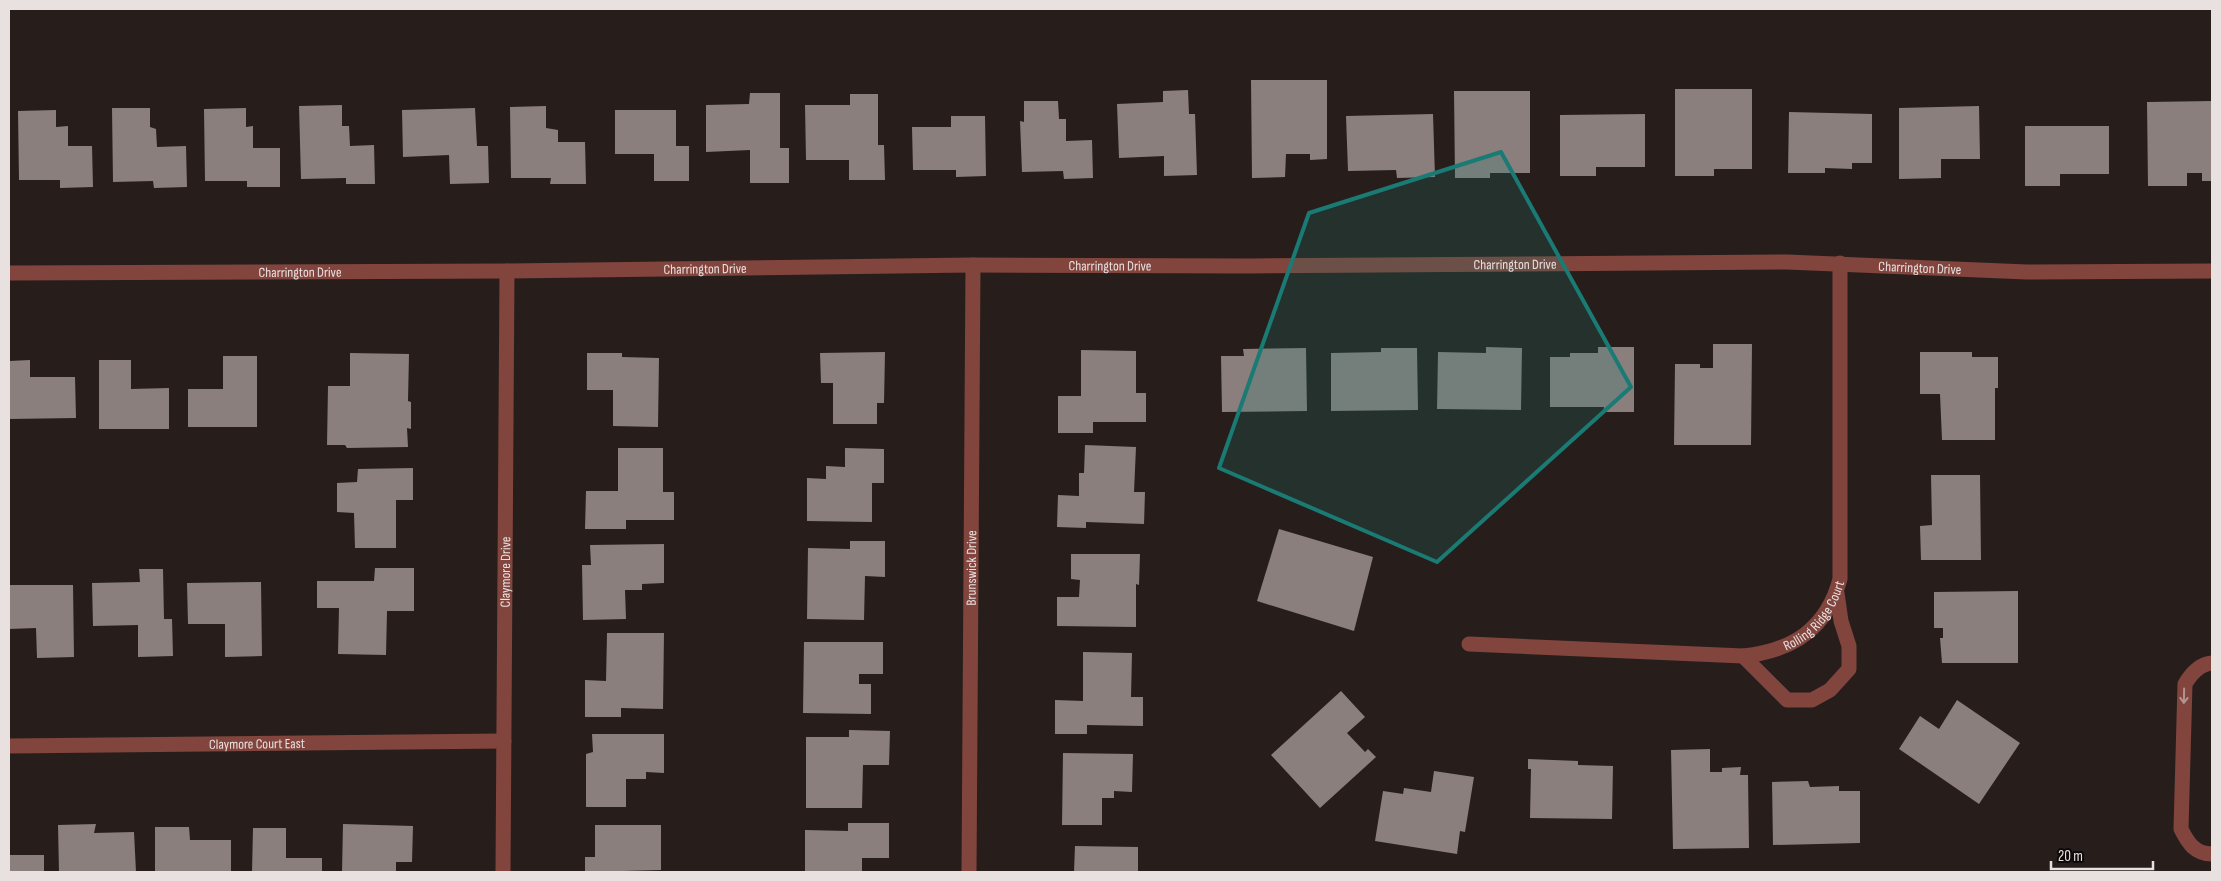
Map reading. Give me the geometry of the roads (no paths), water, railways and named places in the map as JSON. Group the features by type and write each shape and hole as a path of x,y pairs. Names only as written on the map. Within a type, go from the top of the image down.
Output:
{"street":[{"name":"Charrington Drive","path":"9,273 507,271 973,265 1840,263 2027,272 2212,271"},
{"name":"Rolling Ridge Court","path":"1469,644 1743,656 1764,654 1796,642 1814,628 1837,593 1840,579 1840,263"},
{"name":"Brunswick Drive","path":"969,872 973,265"},
{"name":"Claymore Drive","path":"503,872 507,271"},
{"path":"1743,656 1787,700 1812,700 1830,690 1848,669 1850,646 1841,621 1837,593"},
{"path":"2212,664 2206,664 2192,673 2185,684 2181,829 2189,846 2206,854 2212,854"},
{"name":"Claymore Court East","path":"9,746 504,741"}]}
